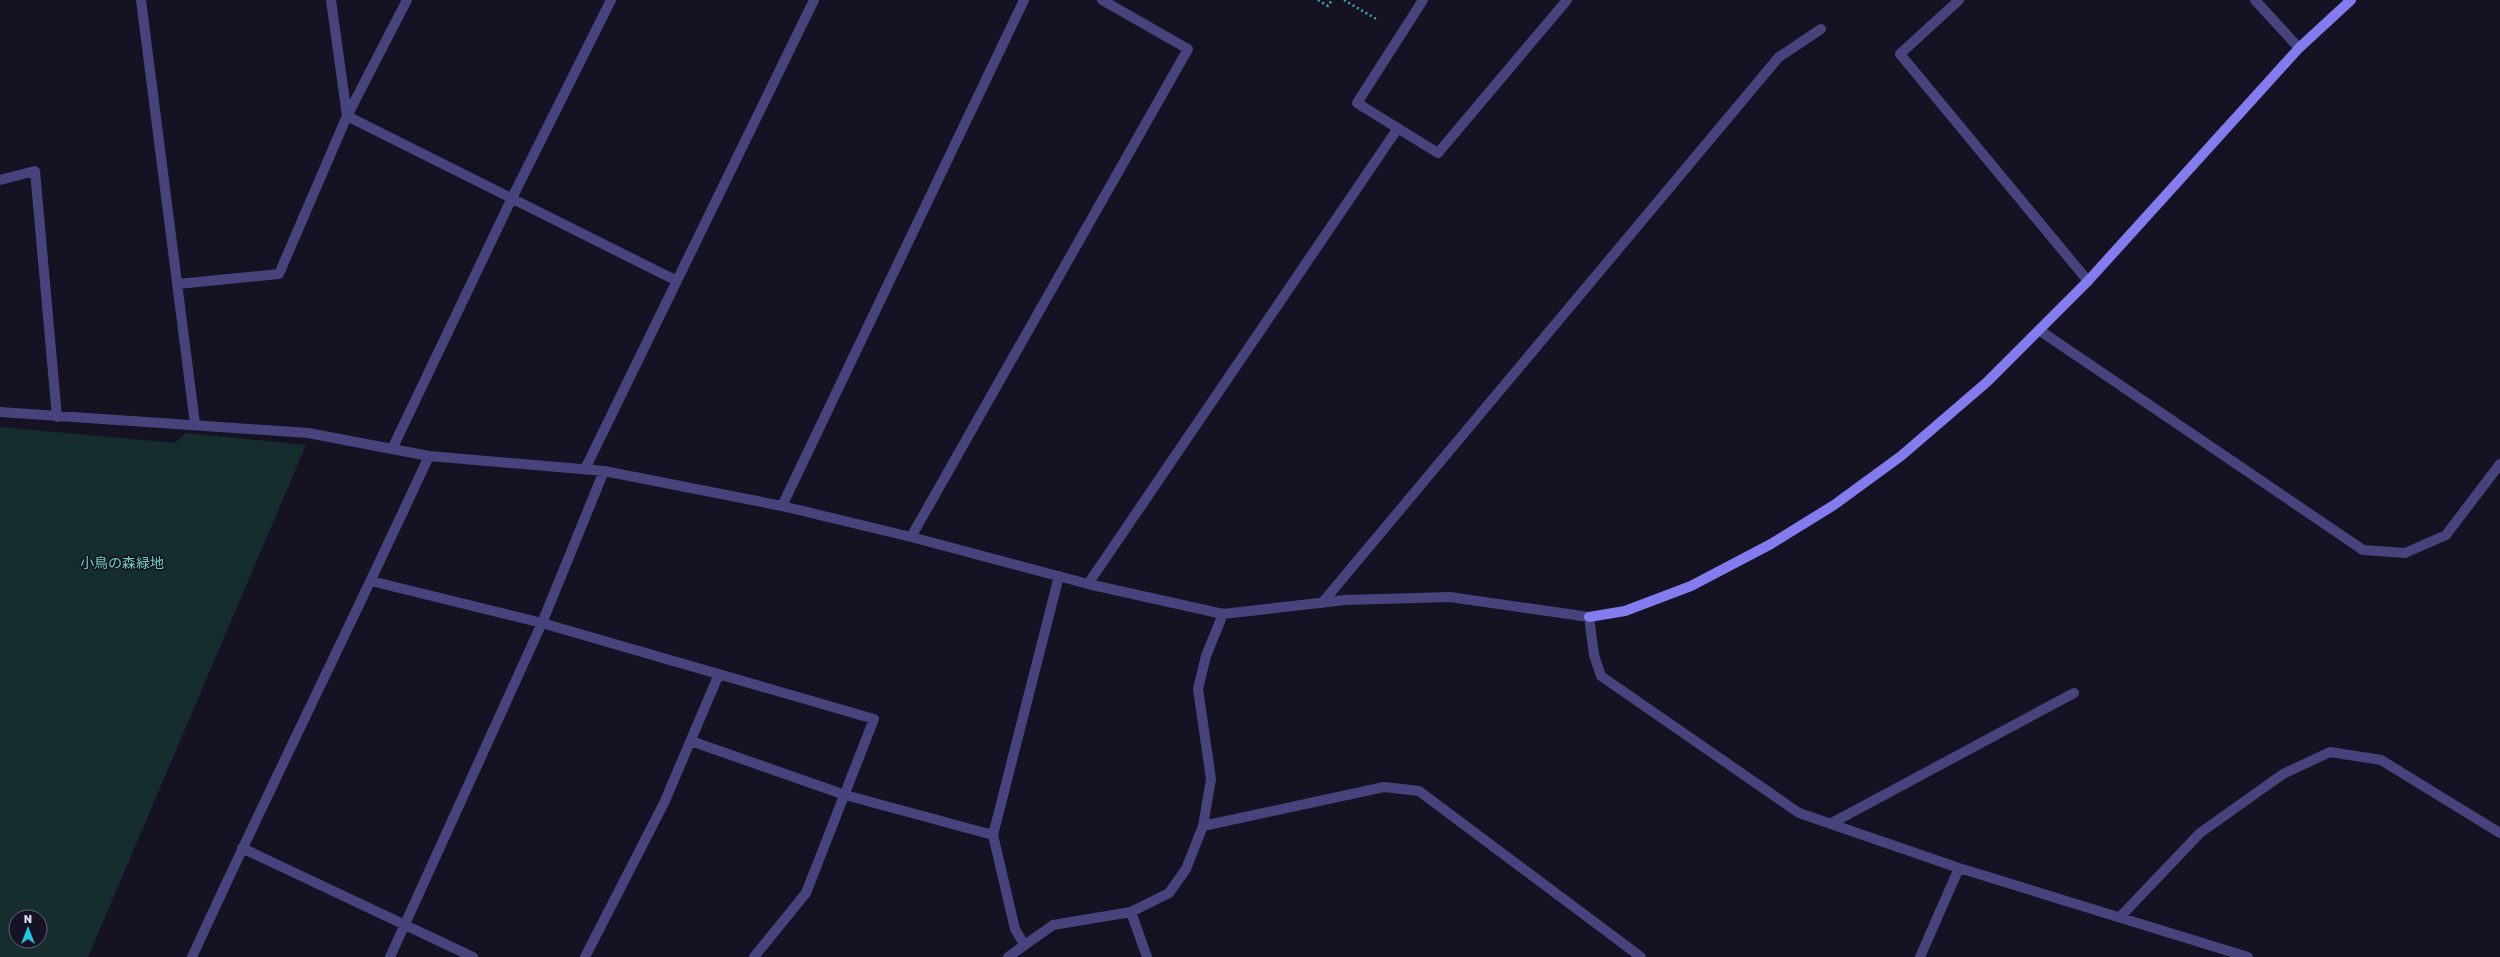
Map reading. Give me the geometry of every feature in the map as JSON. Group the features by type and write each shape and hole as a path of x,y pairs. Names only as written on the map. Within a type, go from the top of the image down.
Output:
{"street":[{"path":"141,0 195,424"},
{"path":"331,0 348,116"},
{"path":"178,284 279,274 348,116 407,0"},
{"path":"393,447 511,200 611,0"},
{"path":"585,469 814,0"},
{"path":"782,506 1024,0"},
{"path":"912,536 1188,49 1102,0"},
{"path":"1423,0 1357,104 1438,153 1566,0"},
{"path":"1959,0 1900,54 2088,281"},
{"path":"2254,0 2299,48"},
{"path":"0,412 57,417 195,424 308,433 393,447 429,456 604,471 782,506 912,536 1088,584 1223,614 1345,600 1450,597 1589,617 1625,610 1691,586 1771,544 1834,505 1901,456 1987,382 2088,281 2299,48 2351,0"},
{"path":"1322,603 1779,57 1821,30"},
{"path":"348,116 511,200 677,281"},
{"path":"1088,584 1398,128"},
{"path":"0,180 35,171 57,417"},
{"path":"2039,330 2363,550 2405,553 2446,535 2500,464"},
{"path":"192,957 242,848 371,582 429,456"},
{"path":"390,957 542,623 604,471"},
{"path":"1024,944 1015,929 993,835 1059,576"},
{"path":"371,582 542,623 874,719 806,893 754,957"},
{"path":"1008,957 1024,944 1053,925 1131,912 1169,893 1186,868 1203,826 1211,779 1198,689 1206,656 1223,614"},
{"path":"1589,617 1594,656 1600,676 1799,812 1959,868 2121,916 2248,957"},
{"path":"585,957 664,803 719,674"},
{"path":"1830,824 2074,693"},
{"path":"691,741 845,794 993,835"},
{"path":"2121,916 2200,833 2283,774 2330,752 2381,760 2500,833"},
{"path":"1203,826 1384,787 1418,791 1641,957"},
{"path":"242,848 404,926 473,957"},
{"path":"1920,957 1959,868"},
{"path":"1131,912 1147,957"}],"path":[{"path":"1318,0 1328,6 1332,0"},
{"path":"1344,0 1402,34"}],"green space":[{"name":"小鳥の森緑地","path":"0,427 175,443 185,433 306,445 88,957 0,957"}]}
